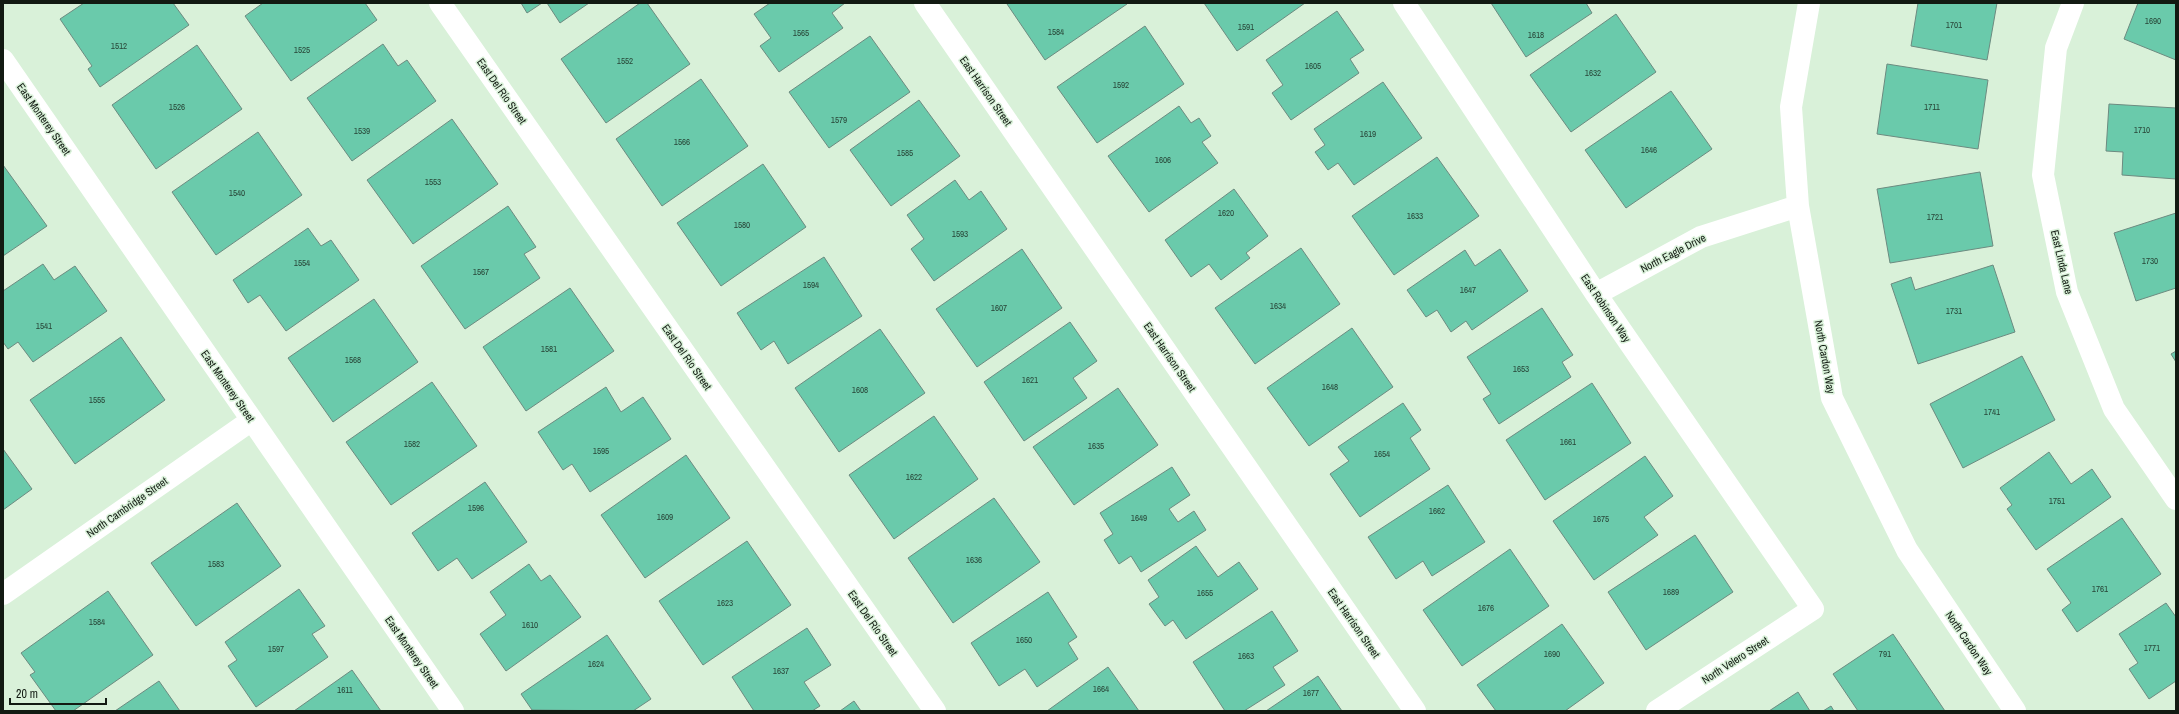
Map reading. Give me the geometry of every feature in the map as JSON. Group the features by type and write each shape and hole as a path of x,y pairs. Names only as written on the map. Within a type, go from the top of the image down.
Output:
{"street":[{"name":"East Del Rio Street","path":"440,3 935,711"},
{"name":"East Harrison Street","path":"925,3 1415,711"},
{"name":"North Cardon Way","path":"1809,3 1791,107 1798,206 1832,398 1907,550 2015,711"},
{"name":"East Linda Lane","path":"2073,3 2056,48 2043,174 2067,292 2114,409 2176,499"},
{"name":"East Robinson Way","path":"1408,5 1596,294 1813,609"},
{"name":"East Monterey Street","path":"3,60 453,711"},
{"name":"North Eagle Drive","path":"1596,294 1701,237 1798,206"},
{"name":"North Cambridge Street","path":"3,594 252,420"},
{"name":"North Velero Street","path":"1657,711 1813,609"}],"building":[{"path":"84,3 173,3 189,25 100,87 88,69 92,66 60,19"},
{"path":"263,3 365,3 377,20 291,81 245,16"},
{"path":"521,3 542,3 527,13"},
{"path":"547,3 589,3 560,23"},
{"path":"640,3 647,3 690,64 606,123 561,59"},
{"path":"770,3 845,3 832,13 843,28 779,72 760,46 771,38 754,14"},
{"path":"1204,3 1305,3 1237,51"},
{"path":"1491,3 1586,3 1592,13 1526,57"},
{"path":"1918,3 1997,3 1987,60 1911,46"},
{"path":"2138,3 2176,3 2176,60 2124,39"},
{"path":"1007,4 1127,4 1045,60"},
{"path":"1337,11 1364,50 1350,59 1359,73 1291,120 1272,93 1283,85 1266,60"},
{"path":"1616,14 1656,72 1571,132 1530,75"},
{"path":"1145,26 1184,84 1097,143 1057,87"},
{"path":"870,36 910,92 829,148 789,92"},
{"path":"383,44 398,66 407,60 436,101 352,161 307,98"},
{"path":"197,45 242,109 156,169 112,105"},
{"path":"1887,64 1988,80 1978,149 1877,134"},
{"path":"701,79 748,146 662,206 616,139"},
{"path":"1383,82 1422,138 1354,185 1338,163 1328,170 1315,152 1325,145 1314,129"},
{"path":"1671,91 1712,149 1626,208 1585,150"},
{"path":"919,100 960,156 891,206 850,150"},
{"path":"2109,104 2176,108 2176,179 2122,175 2123,152 2106,151"},
{"path":"1179,106 1191,123 1199,118 1211,136 1202,142 1218,163 1149,212 1108,156"},
{"path":"452,119 498,184 413,244 367,180"},
{"path":"258,132 302,195 216,255 172,192"},
{"path":"1437,157 1479,216 1394,275 1352,216"},
{"path":"763,164 806,227 721,286 677,223"},
{"path":"3,165 47,226 3,256"},
{"path":"1980,172 1993,246 1890,263 1877,189"},
{"path":"955,180 969,200 981,191 1007,229 934,281 911,249 924,239 907,215"},
{"path":"1234,189 1268,236 1246,253 1250,258 1221,280 1209,264 1191,277 1165,240"},
{"path":"508,206 536,247 524,254 540,278 465,329 421,266"},
{"path":"2176,213 2176,288 2136,301 2114,233"},
{"path":"308,228 321,246 331,240 359,280 286,331 260,295 248,303 233,280"},
{"path":"1301,248 1340,304 1255,364 1215,308"},
{"path":"1022,249 1062,308 977,367 936,309"},
{"path":"1500,249 1528,291 1472,330 1466,321 1451,332 1437,310 1426,317 1407,290 1465,250 1475,266"},
{"path":"824,257 862,316 788,364 774,341 761,350 737,313"},
{"path":"43,264 54,280 75,266 107,311 33,362 18,342 8,349 3,342 3,291"},
{"path":"1993,265 2015,332 1918,364 1891,284 1911,277 1915,290"},
{"path":"570,288 614,351 526,411 483,347"},
{"path":"374,299 418,362 333,422 288,358"},
{"path":"1542,308 1573,355 1562,362 1571,377 1499,424 1483,399 1491,394 1467,357"},
{"path":"1070,322 1097,361 1073,378 1087,398 1024,441 984,382"},
{"path":"1352,328 1393,387 1309,446 1267,388"},
{"path":"880,329 925,393 839,452 795,388"},
{"path":"121,337 165,400 75,464 30,400"},
{"path":"2176,351 2176,362 2171,354"},
{"path":"2022,356 2055,420 1963,468 1930,404"},
{"path":"432,382 477,446 391,505 346,442"},
{"path":"1592,383 1631,443 1545,500 1506,440"},
{"path":"606,387 621,412 643,397 671,439 590,492 572,464 563,470 538,432"},
{"path":"1118,388 1158,445 1074,505 1033,447"},
{"path":"1403,403 1421,430 1410,438 1430,469 1360,517 1330,474 1349,461 1338,447"},
{"path":"934,416 978,479 894,539 849,475"},
{"path":"3,449 32,489 3,510"},
{"path":"2049,452 2071,484 2092,469 2111,497 2036,550 2007,509 2012,505 2000,488"},
{"path":"686,455 730,518 645,578 601,515"},
{"path":"1645,456 1673,496 1644,517 1658,535 1594,580 1553,521"},
{"path":"1172,467 1190,495 1169,509 1178,522 1194,511 1206,530 1141,572 1131,556 1119,564 1104,540 1113,534 1100,513"},
{"path":"485,482 527,542 472,579 457,558 438,571 412,533"},
{"path":"1448,485 1485,542 1432,576 1423,561 1396,579 1368,537"},
{"path":"994,498 1040,562 953,623 908,558"},
{"path":"237,503 281,566 196,626 151,563"},
{"path":"2122,518 2161,574 2077,632 2062,610 2071,603 2047,569"},
{"path":"1695,535 1733,592 1646,650 1608,592"},
{"path":"747,541 791,605 703,665 659,601"},
{"path":"1196,546 1218,577 1239,562 1258,589 1186,639 1173,620 1165,626 1149,604 1159,597 1148,580"},
{"path":"1510,549 1549,606 1462,666 1423,610"},
{"path":"529,564 541,581 550,575 581,617 506,671 480,634 506,615 490,592"},
{"path":"299,589 325,626 312,634 328,657 256,707 228,666 237,660 225,642"},
{"path":"108,591 153,655 73,711 56,711 30,675 35,672 21,653"},
{"path":"1048,592 1077,637 1068,643 1078,659 1037,687 1025,669 999,686 971,643"},
{"path":"2166,603 2176,617 2176,681 2149,699 2129,669 2138,663 2119,634"},
{"path":"1272,611 1298,651 1273,667 1285,685 1244,711 1225,711 1193,662"},
{"path":"1562,624 1604,683 1565,711 1496,711 1477,685"},
{"path":"807,628 831,665 804,682 820,706 812,711 754,711 732,677"},
{"path":"1893,634 1945,711 1858,711 1833,674"},
{"path":"607,635 651,699 633,711 532,710 521,694"},
{"path":"1108,667 1139,711 1047,711"},
{"path":"352,670 381,711 294,711"},
{"path":"1318,676 1342,711 1266,711"},
{"path":"159,681 180,711 115,711"},
{"path":"1798,692 1810,711 1769,711"},
{"path":"854,701 861,711 840,711"},
{"path":"1831,706 1834,711 1823,711"}]}
